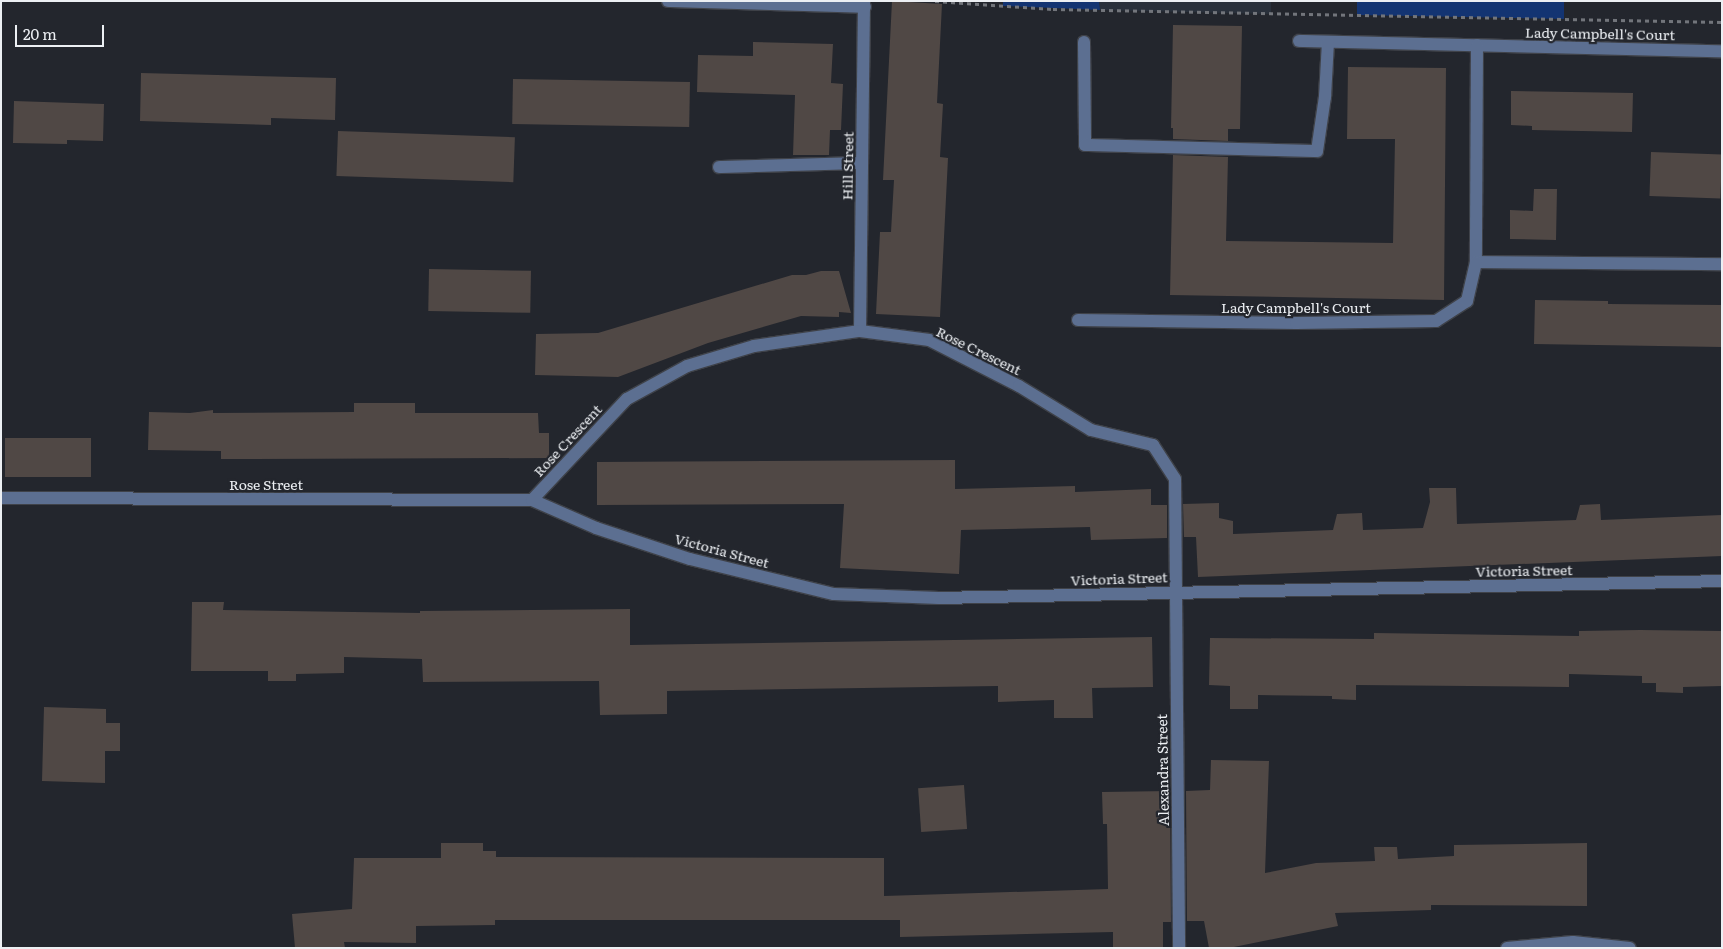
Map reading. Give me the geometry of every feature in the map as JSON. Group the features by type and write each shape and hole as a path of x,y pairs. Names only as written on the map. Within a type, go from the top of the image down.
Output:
{"street":[{"path":"668,1 864,4"},
{"name":"Hill Street","path":"860,331 864,4"},
{"name":"Lady Campbell's Court","path":"1299,41 1722,51"},
{"path":"1084,42 1085,145 1318,151 1325,97 1328,42"},
{"name":"Lady Campbell's Court","path":"1078,320 1296,323 1436,321 1467,301 1476,262 1477,45"},
{"path":"719,166 862,163"},
{"path":"1476,262 1722,264"},
{"name":"Rose Crescent","path":"532,500 627,399 687,366 754,346 860,331 929,340 1019,386 1091,430 1153,445 1175,478 1176,591"},
{"name":"Rose Street","path":"1,498 532,500"},
{"name":"Victoria Street","path":"532,500 596,528 690,559 834,594 939,598 1176,591 1722,581"},
{"name":"Alexandra Street","path":"1176,591 1179,948"},
{"path":"1507,948 1573,942 1630,948"}],"path":[{"path":"935,1 1054,9 1722,22"}],"shaded area":[{"path":"1003,1 1099,1 1100,10 1003,6"},
{"path":"1099,1 1271,1 1271,14 1100,10"},
{"path":"1357,1 1564,1 1564,19 1357,15"}],"building":[{"path":"892,1 942,4 937,103 943,104 940,157 948,158 940,317 876,314 880,232 891,232 894,180 883,180"},
{"path":"1173,25 1242,26 1240,129 1228,129 1228,141 1173,139 1173,128 1171,128"},
{"path":"753,42 833,44 831,83 843,84 841,130 830,130 829,155 793,155 795,95 697,92 698,55 753,56"},
{"path":"1348,67 1446,68 1444,300 1170,295 1173,155 1228,157 1226,241 1393,243 1395,139 1347,139"},
{"path":"141,73 336,78 335,120 271,118 271,125 140,121"},
{"path":"513,79 690,82 689,127 512,124"},
{"path":"1511,91 1633,93 1632,132 1532,130 1532,126 1511,125"},
{"path":"14,101 104,104 103,141 67,140 67,144 13,143"},
{"path":"338,131 515,137 513,182 336,176"},
{"path":"1651,152 1722,154 1720,198 1649,196"},
{"path":"1534,189 1557,189 1556,240 1510,239 1510,210 1533,211"},
{"path":"429,269 531,271 530,313 428,311"},
{"path":"821,271 839,271 851,313 839,312 839,317 801,316 708,343 618,377 535,375 536,334 598,333 792,275 806,275"},
{"path":"1535,300 1608,301 1608,304 1722,305 1722,347 1534,344"},
{"path":"354,403 415,403 415,413 538,413 539,433 549,433 549,458 221,459 221,451 148,450 149,412 190,413 213,410 213,413 354,412"},
{"path":"5,438 91,438 91,477 5,477"},
{"path":"955,460 955,489 1075,486 1075,492 1151,489 1151,505 1167,505 1167,538 1091,540 1090,527 961,530 959,574 840,568 844,504 597,505 597,462"},
{"path":"1429,488 1456,488 1457,524 1576,520 1580,505 1600,504 1601,520 1722,515 1722,556 1198,577 1196,537 1184,537 1183,504 1219,503 1219,518 1233,521 1233,534 1333,530 1337,514 1362,513 1363,530 1423,528 1430,502"},
{"path":"192,602 224,602 223,610 420,613 420,611 630,609 630,645 1152,637 1153,687 1092,688 1093,718 1054,718 1054,700 998,702 998,686 667,691 667,714 600,715 599,681 423,682 422,659 344,657 344,673 296,674 296,681 268,681 268,671 191,671"},
{"path":"1579,631 1722,631 1722,686 1683,687 1683,693 1656,692 1656,683 1642,683 1642,676 1569,674 1569,687 1356,685 1356,700 1332,699 1332,696 1258,695 1258,709 1230,709 1230,686 1209,685 1210,638 1374,639 1374,633 1579,636"},
{"path":"44,707 106,709 106,723 120,723 120,751 105,751 105,783 42,781"},
{"path":"1211,760 1269,761 1265,873 1316,863 1375,861 1374,847 1397,847 1398,859 1454,856 1454,845 1587,843 1587,906 1431,905 1431,910 1335,913 1338,926 1229,948 1209,948 1204,921 1187,921 1186,791 1210,790"},
{"path":"964,785 967,829 921,832 918,788"},
{"path":"1170,791 1171,922 1163,922 1163,948 1113,948 1113,932 900,937 900,920 495,920 495,925 416,926 416,943 344,942 345,948 295,948 292,914 352,909 354,858 441,858 441,843 483,843 483,851 496,851 496,857 884,858 884,896 1108,889 1107,824 1103,824 1102,792"}]}
